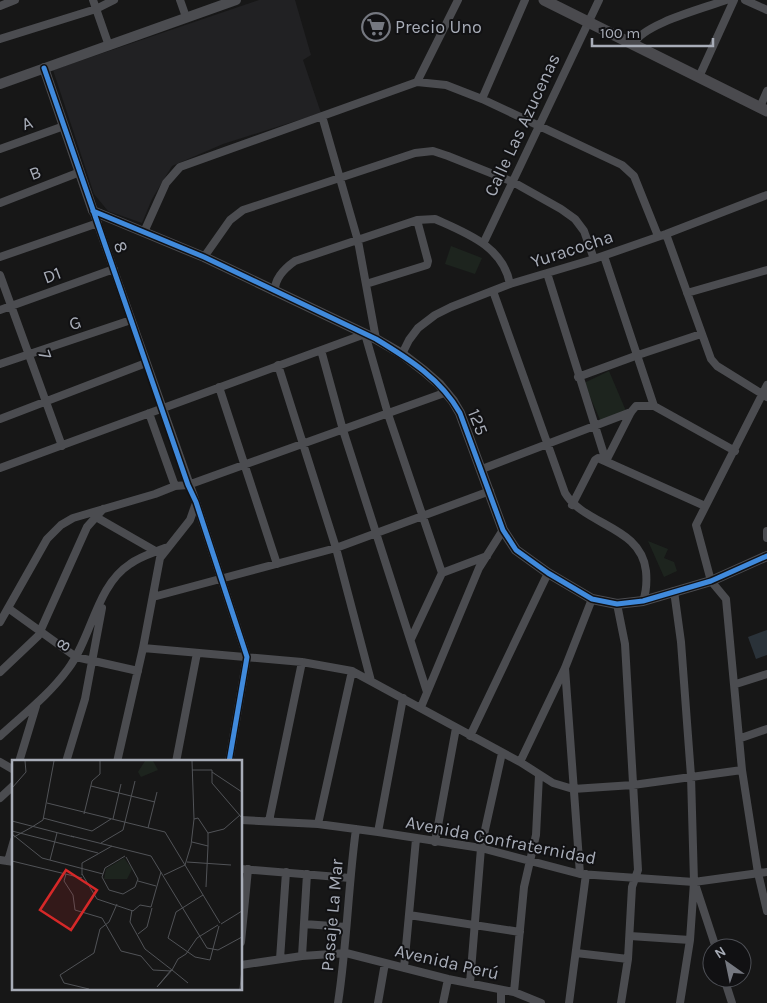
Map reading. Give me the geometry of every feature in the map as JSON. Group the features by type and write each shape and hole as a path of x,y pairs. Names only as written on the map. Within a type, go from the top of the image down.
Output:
{"main road":[{"path":"544,0 764,109"}],"street":[{"path":"0,6 15,0"},
{"path":"93,0 109,46"},
{"path":"0,39 96,9 114,0"},
{"path":"180,0 186,17"},
{"path":"0,84 236,0"},
{"path":"417,82 458,0"},
{"path":"482,99 525,0"},
{"name":"Calle Las Azucenas","path":"484,242 599,0"},
{"path":"634,44 636,39 648,29 726,0"},
{"path":"700,77 734,0"},
{"path":"745,0 767,10"},
{"name":"8","path":"44,68 188,485 196,502 247,657"},
{"path":"144,232 166,183 180,167 417,82 446,85 482,99 622,165 634,176 687,293 711,359 717,366 765,396"},
{"path":"764,109 767,91"},
{"path":"322,116 342,178 358,241 376,339"},
{"name":"A","path":"0,149 64,126"},
{"path":"204,257 227,224 244,210 415,153 434,151 513,182 561,209 575,219 587,238 594,259"},
{"name":"B","path":"0,203 80,172"},
{"name":"Yuracocha","path":"402,354 413,334 435,315 510,284 604,256 767,195"},
{"name":"125","path":"93,211 204,257 376,339 402,354 447,392 460,413 503,530 516,550 548,574 592,599 617,604 643,601 711,581 767,556"},
{"path":"275,292 274,287 282,272 295,261 417,220 434,219 484,242 503,264 510,284"},
{"path":"366,284 427,265 428,261 417,220"},
{"path":"0,257 98,223"},
{"path":"604,256 654,406"},
{"name":"D1","path":"0,310 114,269"},
{"path":"687,293 767,270"},
{"path":"547,273 578,377 606,461"},
{"name":"7","path":"0,275 62,446"},
{"path":"493,291 565,493 572,505 629,539 638,548 645,561 647,590 643,601"},
{"name":"G","path":"0,364 131,320"},
{"path":"0,468 365,334 388,414 424,515 442,573 410,639"},
{"path":"578,377 701,334"},
{"path":"321,350 343,430 427,692"},
{"path":"0,419 46,403 146,363"},
{"path":"278,365 336,548 371,681"},
{"path":"767,386 765,396 696,525 696,531 711,581 726,599 736,684 742,770 758,873 767,911"},
{"path":"219,387 277,564"},
{"path":"0,622 52,532 73,518 175,486 188,485 447,392"},
{"path":"606,461 631,412 636,406 654,406 735,451"},
{"path":"482,469 631,412"},
{"path":"149,413 175,486"},
{"path":"572,505 595,460 598,458 705,506"},
{"path":"153,597 336,548 490,491"},
{"path":"117,760 143,648 160,558 165,548 190,520 196,502"},
{"path":"0,672 30,644 41,630 55,602 66,570 87,527 103,509"},
{"path":"96,517 157,552"},
{"path":"421,707 469,589 503,530"},
{"path":"767,531 767,538"},
{"name":"8","path":"0,736 36,706 76,658 112,581 129,564 165,548"},
{"path":"442,573 487,556"},
{"path":"470,736 548,574"},
{"path":"674,591 681,642 691,776 694,882 690,940 680,1003"},
{"path":"67,760 85,699 91,660 106,592"},
{"path":"520,762 565,668 592,599"},
{"path":"617,604 625,644 637,877 632,887 628,959 621,1003"},
{"path":"8,608 41,630 76,658 138,671"},
{"path":"143,648 302,662 352,671 520,762 553,783 573,789 633,785 742,770"},
{"path":"176,760 197,653"},
{"path":"229,760 247,657"},
{"path":"269,821 302,662"},
{"path":"565,668 573,789 583,874 570,1003"},
{"path":"318,824 352,671"},
{"path":"736,684 767,674"},
{"path":"378,832 403,698"},
{"path":"20,760 36,706"},
{"path":"435,842 456,728"},
{"path":"741,738 767,729"},
{"path":"470,983 481,848 502,753"},
{"path":"0,762 12,769"},
{"path":"514,992 528,862 536,835 539,775"},
{"path":"0,798 12,787"},
{"name":"Avenida Confraternidad","path":"242,820 318,824 481,848 528,862 583,874 694,882 767,872"},
{"name":"Pasaje La Mar","path":"338,1003 346,953 346,927 356,829"},
{"path":"404,968 416,839"},
{"path":"7,861 12,846"},
{"path":"242,924 245,869 350,878"},
{"path":"280,959 286,872"},
{"path":"302,956 307,874"},
{"path":"694,882 713,938"},
{"path":"410,915 520,932"},
{"path":"304,924 346,927"},
{"path":"630,936 690,940"},
{"name":"Avenida Perú","path":"242,965 302,956 346,953 448,979 514,992 541,1003"},
{"path":"576,953 628,959"},
{"path":"378,1003 385,963"},
{"path":"443,1003 448,979"},
{"path":"727,988 732,1003"},
{"path":"501,990 501,1003"}],"shaded area":[{"path":"259,0 295,0 311,55 303,60 321,113 223,144 172,166 152,199 142,223 108,211 94,194 53,70"},
{"path":"451,246 482,258 475,274 445,264"},
{"path":"609,371 626,411 601,422 584,383"},
{"path":"648,541 668,549 664,558 674,562 677,571 664,577"},
{"path":"767,630 767,655 756,659 748,637"}],"cycle path":[{"path":"44,68 188,485 196,502 247,657 229,760"},
{"path":"93,211 204,257 376,339 423,371 444,390 460,413 503,530 516,550 548,573 592,599 617,604 643,601 711,581 767,556"}],"place":[{"name":"Precio Uno","path":"376,27"}]}
